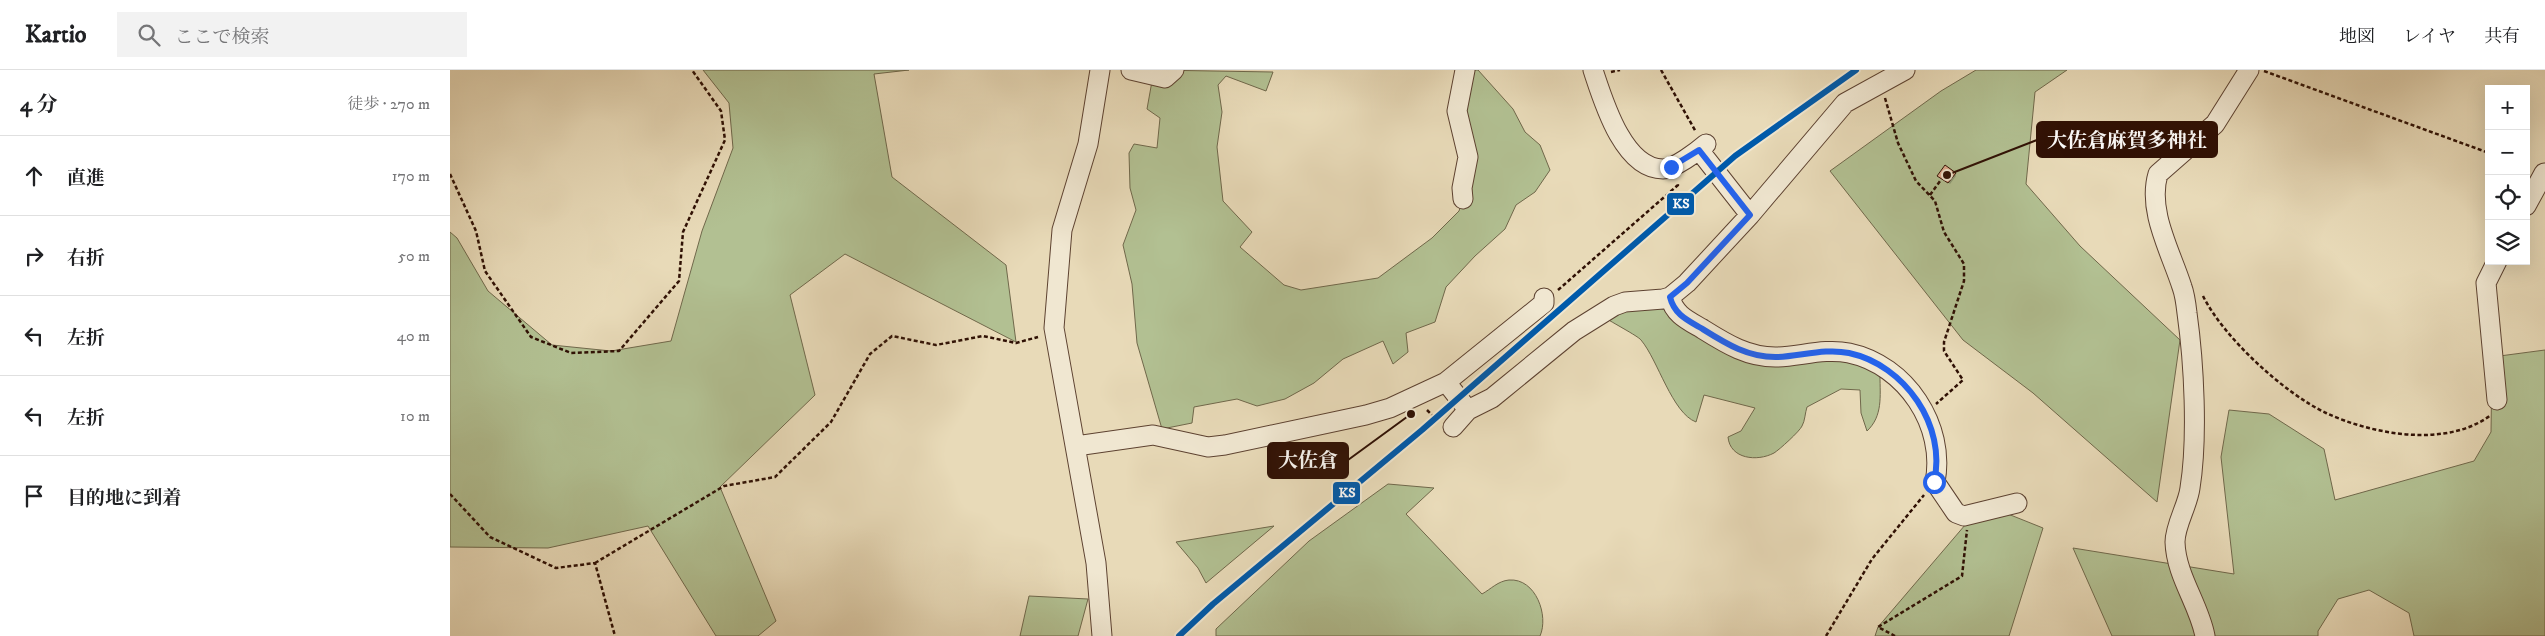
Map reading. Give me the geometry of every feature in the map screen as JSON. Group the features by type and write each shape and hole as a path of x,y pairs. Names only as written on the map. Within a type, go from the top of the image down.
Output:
{"street":[{"path":"1100,70 1088,144 1062,230 1054,332 1096,563 1102,636"},
{"path":"1131,70 1165,78 1174,70"},
{"path":"1463,199 1462,188 1468,157 1457,111 1465,70"},
{"path":"1593,70 1606,108 1622,139 1643,162 1664,169 1703,149 1732,193 1750,215"},
{"path":"1445,424 1492,398 1574,332 1614,306 1625,302 1670,297 1687,283 1750,215 1845,103 1905,70"},
{"path":"2205,636 2202,622 2185,586 2175,542 2190,489 2194,457 2192,352 2183,289 2157,212 2155,182 2158,174 2215,124 2249,70"},
{"path":"2530,199 2544,173"},
{"path":"2495,265 2486,283 2497,400"},
{"path":"1670,297 1672,304 1680,315 1724,343 1753,354 1779,357 1840,352 1881,364 1903,384 1926,414 1934,436 1938,464 1934,482 1956,513 1968,516 2017,503"},
{"path":"1076,446 1153,435 1208,447 1225,445 1366,415 1390,408 1446,382 1544,300"},
{"path":"1446,382 1468,410"}],"path":[{"path":"450,174 476,231 485,271 531,337 570,353 620,351 679,281 683,232 725,140 720,111 692,70"},
{"path":"1662,70 1703,149"},
{"path":"2260,70 2485,152"},
{"path":"1880,84 1898,143 1916,180 1935,201 1944,232 1964,264 1964,281 1944,342 1944,351 1963,380 1926,414"},
{"path":"1544,300 1678,185 1671,167"},
{"path":"1930,196 1940,181"},
{"path":"2200,291 2230,334 2254,360 2292,392 2326,413 2361,425 2431,436 2478,424 2494,413 2497,400"},
{"path":"450,494 490,537 556,568 595,563 724,486 775,477 831,422 870,354 892,336 936,345 983,336 1016,343 1054,332"},
{"path":"1428,409 1445,424"},
{"path":"1826,636 1872,559 1934,482"},
{"path":"1896,636 1878,626 1962,576 1968,516"},
{"path":"595,563 615,636"}],"green space":[{"path":"703,70 909,70 874,74 892,177 1006,265 1016,342 845,254 790,295 815,395 720,487 776,621 758,636 716,636 648,526 548,548 450,547 450,232 457,238 488,291 552,345 611,351 671,341 702,231 733,148 729,103"},
{"path":"1154,70 1273,72 1266,91 1226,76 1218,85 1222,112 1217,147 1223,201 1252,232 1240,247 1284,285 1301,290 1378,278 1432,238 1459,211 1467,187 1462,111 1475,70 1478,70 1513,109 1525,132 1540,145 1550,170 1535,192 1516,205 1505,229 1475,256 1446,287 1435,322 1406,333 1408,352 1393,364 1383,341 1343,359 1314,383 1285,399 1257,406 1237,399 1194,407 1192,423 1162,429 1137,343 1132,284 1123,245 1136,210 1130,188 1129,153 1134,144 1157,148 1160,118 1147,109"},
{"path":"1976,70 2067,70 2035,92 2026,184 2080,246 2180,340 2157,502 2033,393 1963,340 1830,171 1941,91"},
{"path":"1660,303 1723,347 1830,354 1869,363 1880,376 1880,405 1876,419 1867,431 1861,413 1860,390 1841,389 1807,407 1804,422 1800,428 1774,453 1753,458 1739,454 1730,444 1728,437 1741,431 1755,408 1704,395 1696,422 1687,417 1673,397 1641,340 1604,317 1615,310"},
{"path":"2545,350 2545,636 2414,636 2409,613 2369,590 2338,599 2318,631 2318,636 2112,636 2073,548 2234,574 2221,457 2229,410 2269,414 2324,449 2335,500 2474,461 2491,432 2492,357"},
{"path":"1388,484 1434,488 1406,514 1482,594 1498,584 1509,580 1518,581 1526,585 1538,600 1541,609 1543,619 1540,636 1216,636 1216,629 1309,541"},
{"path":"1983,504 2043,528 2009,636 1875,636 1878,627"},
{"path":"1274,526 1206,583 1198,568 1176,542"},
{"path":"1029,596 1088,599 1078,636 1020,636"}],"building":[{"path":"1945,165 1956,173 1948,183 1937,176"}],"transit line":[{"name":"KS","path":"1179,636 1213,604 1422,430 1735,156 1856,70"}],"place":[{"name":"大佐倉麻賀多神社","path":"1947,175"},
{"name":"大佐倉","path":"1411,414"}],"route":[{"path":"1671,167 1699,150 1750,215 1687,283 1670,297 1675,311 1724,343 1753,354 1779,357 1828,351 1851,353 1881,364 1903,384 1921,405 1926,414 1934,436 1938,464 1934,482"}]}
